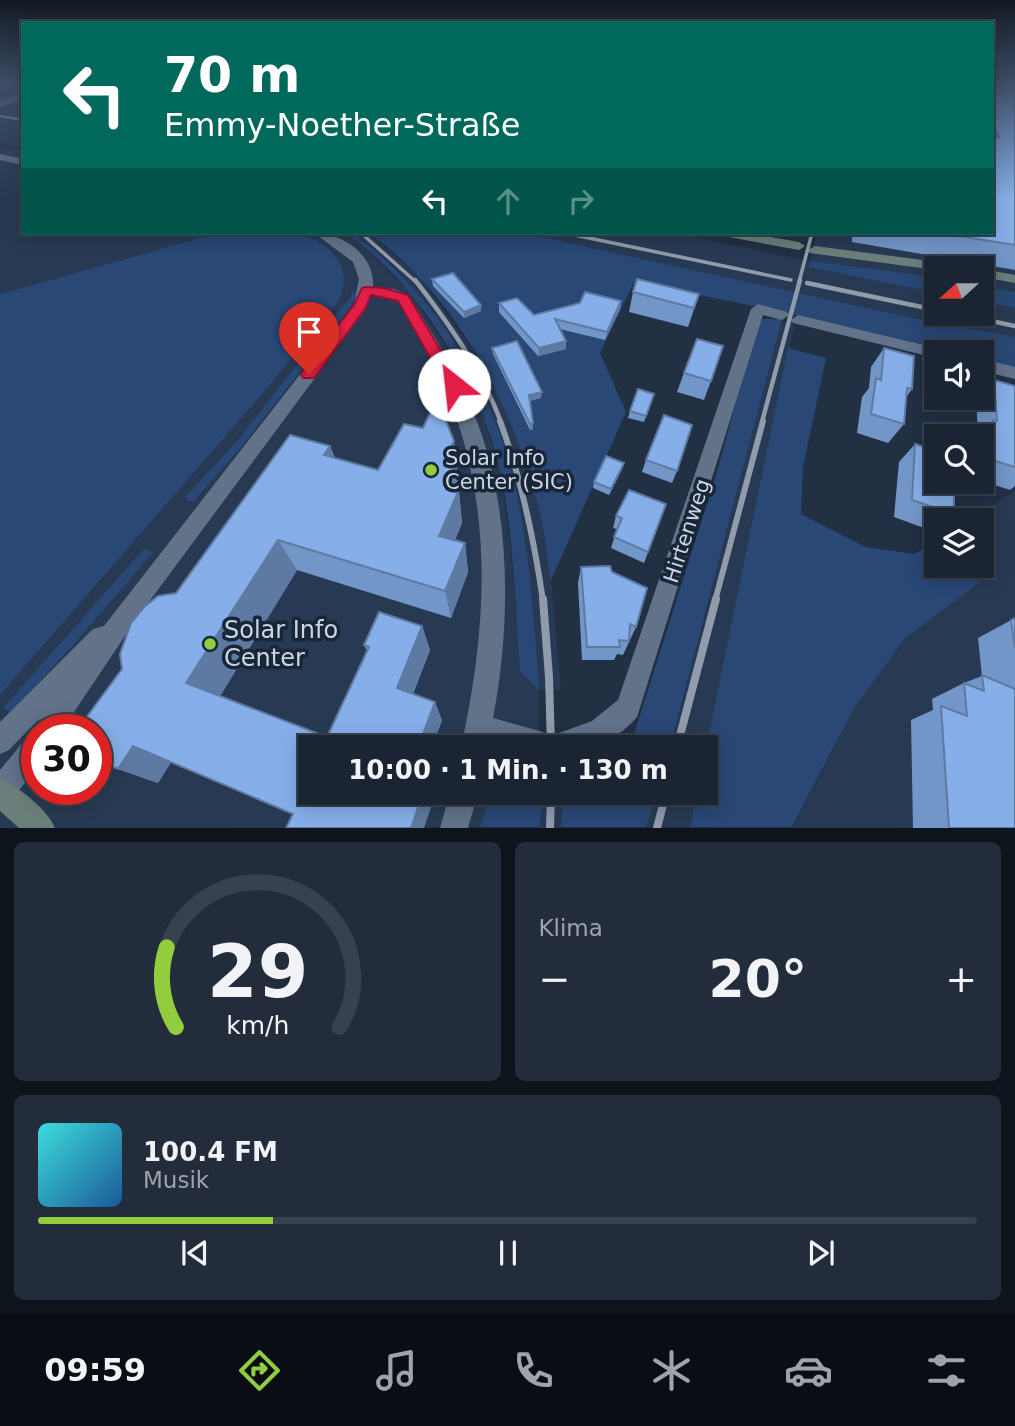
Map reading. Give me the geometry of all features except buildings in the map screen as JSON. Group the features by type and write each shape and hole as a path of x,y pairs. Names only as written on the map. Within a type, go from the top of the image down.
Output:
{"street":[{"path":"0,157 21,162"},
{"path":"58,714 129,610 353,317 366,291 366,273 359,259 347,248 324,235"},
{"path":"740,235 799,246"},
{"path":"816,250 924,264"},
{"path":"994,275 1015,279"},
{"path":"366,291 394,293 403,298 454,385 471,432 487,503 493,596 477,735"},
{"name":"Hirtenweg","path":"595,735 616,722 628,708 758,309 924,351"},
{"path":"994,368 1015,373"},
{"path":"0,741 129,610"},
{"path":"21,765 0,792 41,828"},
{"path":"454,828 461,805"}],"shaded area":[{"path":"0,123 21,123 21,148 0,143"},
{"path":"1009,123 1015,123 1015,292 994,288 994,256 924,256 924,275 811,261 809,267 924,291 924,320 532,235 683,235 810,261 816,238 807,235 994,235"},
{"path":"0,147 21,151 21,235 211,235 0,294"},
{"path":"211,235 309,237 320,242 336,257 344,277 339,301 258,399 0,695 0,294"},
{"path":"299,235 349,235 359,241 410,293 469,383 500,468 512,564 520,671 538,689 533,601 519,511 490,410 461,355 424,301 391,263 355,235 371,235 420,278 488,371 515,431 538,503 551,580 561,690 539,690 538,735 298,735 298,805 487,805 480,827 0,828 0,695 258,399 339,301 317,242","holes":["350,293 352,305 243,445 194,501 188,501 186,497 238,440 344,307","152,552 90,626 4,707 82,621"]},
{"path":"348,235 355,235 379,254 428,306 468,366 499,431 516,491 526,547 539,690 520,671 505,495 491,438 479,405 443,338 421,307 372,254"},
{"path":"371,235 532,235 924,320 924,326 955,326 1015,337 1015,370 994,365 994,340 924,340 924,348 784,312 634,282 600,353 626,412 551,580 537,501 511,424 475,352 428,287"},
{"path":"810,261 924,275 924,291 809,267"},
{"path":"994,288 1015,292 1015,308 994,304"},
{"path":"354,292 357,293 352,305 243,445 194,501 188,501 185,497 238,440"},
{"path":"994,304 1015,308 1015,337 955,326 994,326"},
{"path":"764,319 782,319 673,735 634,735 718,469 757,324"},
{"path":"781,322 794,326 709,735 673,735"},
{"path":"788,348 826,358 803,467 801,514 865,547 914,554 924,549 924,578 977,578 980,582 905,638 853,710 792,827 690,827 695,805 718,805 718,735 709,735"},
{"path":"1015,491 1015,827 793,828 853,710 905,638 979,582 976,578 994,578 994,508 988,508"},
{"path":"144,549 153,552 90,626 9,712 4,707"},
{"path":"487,805 541,805 540,827 480,827"},
{"path":"541,805 562,805 561,827 540,828"},
{"path":"562,805 653,805 646,827 561,827"},
{"path":"653,805 695,805 690,827 646,827"}],"railway":[{"path":"363,235 416,282"},
{"path":"575,235 791,280"},
{"path":"799,282 811,235"},
{"path":"415,280 464,348 501,422"},
{"path":"762,422 800,280"},
{"path":"807,283 924,307"},
{"path":"994,322 1015,326"},
{"path":"500,421 526,510 543,601"},
{"path":"715,601 763,421"},
{"path":"543,599 551,735"},
{"path":"680,735 716,599"},
{"path":"550,828 551,805"},
{"path":"657,828 663,805"}],"place":[{"name":"Solar Info Center (SIC)","path":"431,470"},
{"name":"Solar Info Center","path":"210,644"}],"route":[{"path":"309,374 361,306 366,291 384,292 403,298 454,385"}]}
